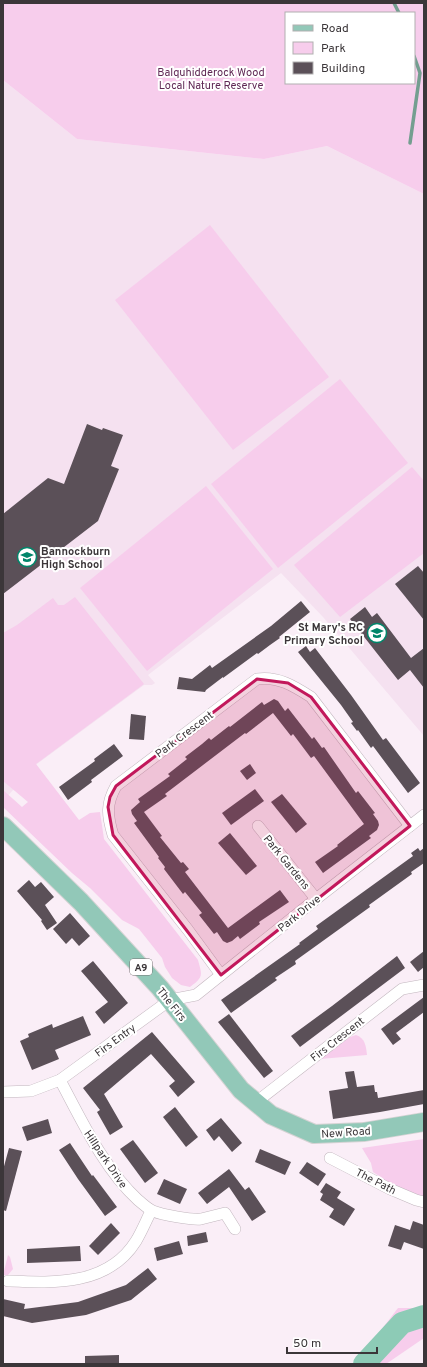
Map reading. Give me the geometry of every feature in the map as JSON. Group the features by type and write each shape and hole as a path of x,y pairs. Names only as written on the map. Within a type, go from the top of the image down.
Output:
{"main road":[{"name":"The Firs","path":"3,826 81,902 170,1000 241,1090 271,1115"},
{"name":"New Road","path":"271,1115 314,1134 364,1132 424,1122"}],"street":[{"name":"Park Crescent","path":"221,975 113,834 110,825 108,807 110,797 116,786 257,678 263,678 288,683 311,697 410,826"},
{"name":"Park Drive","path":"170,1000 196,995 424,815"},
{"name":"Park Gardens","path":"258,826 316,899"},
{"name":"Firs Crescent","path":"255,1103 402,990 424,985"},
{"name":"Firs Entry","path":"3,1092 31,1091 60,1080 170,1000"},
{"name":"Hillpark Drive","path":"60,1080 86,1130 113,1172 126,1189 151,1211 167,1216 199,1219 225,1213 235,1228"},
{"name":"The Path","path":"330,1158 397,1192 424,1202"},
{"path":"8,1281 47,1283 75,1280 96,1274 118,1261 131,1247 151,1211"}],"highlighted area":[{"path":"257,679 288,683 311,697 410,826 221,975 113,835 108,807 110,797 116,786"}],"shaded area":[{"path":"3,80 77,139 264,159 327,146 424,194 424,736 323,617 281,573 148,675 155,683 152,685 144,685 37,764 3,801"}],"green space":[{"name":"Balquhidderock Wood Local Nature Reserve","path":"3,3 424,3 424,194 327,146 264,159 77,139 3,80"},
{"path":"210,225 329,377 233,450 115,300"},
{"path":"340,379 408,463 278,568 211,484"},
{"path":"412,467 424,481 424,553 340,617 294,565"},
{"path":"206,486 273,569 147,671 80,588"},
{"path":"75,597 144,684 36,764 79,820 90,813 100,812 104,839 198,960 201,975 198,981 190,987 181,985 172,978 165,967 162,958 139,929 122,920 3,807 3,790 22,807 28,802 3,781 3,633 17,625 53,598 58,605 64,605"},
{"path":"356,1035 363,1040 367,1055 320,1059 350,1037"},
{"path":"424,1139 424,1198 389,1184 373,1172 371,1163 362,1148"},
{"path":"8,1255 10,1257 13,1269 8,1275 3,1275"},
{"path":"398,1308 424,1308 424,1338 386,1364 355,1364"}],"building":[{"name":"Bannockburn High School","path":"87,424 102,430 103,428 123,435 111,466 119,469 98,521 3,594 3,514 48,478 64,484"},
{"path":"418,566 424,573 424,620 395,584"},
{"path":"301,601 310,612 279,637 280,638 223,677 205,692 177,689 179,677 192,679 210,665 212,668 271,626"},
{"name":"St Mary's RC Primary School","path":"365,607 372,617 377,613 411,658 424,648 424,688 410,670 398,680 350,619"},
{"path":"306,646 310,652 315,648 383,740 386,738 420,783 408,793 373,746 371,748 358,730 357,731 351,723 353,722 341,705 298,652"},
{"path":"274,699 278,701 285,711 288,708 312,739 314,737 322,748 324,747 356,793 358,791 375,813 373,814 379,825 377,830 369,836 371,838 323,873 315,862 338,846 337,845 364,824 314,756 311,758 293,734 291,736 273,713 165,794 167,796 144,812 162,836 160,837 181,863 183,862 189,869 185,872 228,928 280,890 289,902 259,922 260,924 240,939 238,936 227,943 223,941 217,932 214,934 199,915 202,913 185,892 183,894 164,869 165,867 158,858 159,857 134,823 137,821 131,810 140,802 138,799 170,776 168,774 187,759 185,757 209,738 211,740 262,702 264,705"},
{"path":"131,714 146,716 144,740 129,739"},
{"path":"114,744 123,756 91,780 92,782 68,800 59,787 95,761 94,759"},
{"path":"250,764 256,773 247,780 240,771"},
{"path":"255,789 264,801 231,825 222,813"},
{"path":"282,794 307,824 296,833 271,802"},
{"path":"230,833 257,866 246,875 218,843"},
{"path":"418,848 420,851 424,848 424,863 411,872 412,874 369,905 370,907 295,961 296,964 275,978 277,980 231,1013 221,1000 300,944 299,943 318,929 316,926 413,856 411,853"},
{"path":"29,880 35,887 41,882 54,897 45,905 57,923 47,930 41,921 42,920 17,891"},
{"path":"70,913 90,936 79,946 72,938 66,944 53,929"},
{"path":"424,951 424,967 418,972 410,962"},
{"path":"397,956 405,968 300,1047 291,1036"},
{"path":"93,961 128,1003 104,1024 95,1012 108,1002 81,971"},
{"path":"424,997 424,1012 396,1033 401,1039 393,1045 381,1029"},
{"path":"229,1014 273,1071 264,1078 218,1022"},
{"path":"83,1016 91,1035 55,1050 59,1059 32,1070 20,1041 29,1037 28,1034 52,1024 53,1028"},
{"path":"152,1032 195,1082 178,1097 169,1086 175,1081 151,1054 104,1094 123,1127 110,1135 97,1112 100,1110 83,1088"},
{"path":"354,1071 357,1087 374,1085 378,1098 424,1090 424,1104 333,1119 329,1091 348,1088 345,1072"},
{"path":"175,1107 198,1137 186,1147 163,1117"},
{"path":"221,1118 242,1143 232,1152 219,1136 214,1141 206,1130"},
{"path":"48,1119 52,1133 27,1141 22,1127"},
{"path":"133,1140 158,1173 145,1183 120,1149"},
{"path":"70,1143 92,1176 93,1175 117,1207 105,1216 59,1150"},
{"path":"9,1148 22,1151 6,1211 3,1210 3,1170"},
{"path":"260,1149 291,1162 285,1175 255,1162"},
{"path":"307,1162 326,1174 318,1186 299,1173"},
{"path":"229,1169 245,1190 249,1187 266,1212 252,1221 229,1187 207,1204 198,1193"},
{"path":"164,1179 187,1189 180,1204 157,1194"},
{"path":"326,1183 341,1192 337,1198 355,1209 344,1226 329,1217 334,1209 320,1200 323,1194 320,1192"},
{"path":"413,1221 424,1225 424,1249 404,1242 401,1250 388,1246 395,1225 410,1230"},
{"path":"111,1223 120,1233 98,1255 89,1246"},
{"path":"206,1232 208,1242 188,1246 187,1236"},
{"path":"179,1241 183,1254 157,1261 154,1248"},
{"path":"80,1246 81,1261 27,1263 27,1249"},
{"path":"148,1268 157,1279 131,1300 86,1315 32,1323 3,1316 3,1299 25,1304 24,1309 78,1302 126,1285"},
{"path":"119,1355 119,1364 85,1364 85,1356"}],"waterway":[{"path":"394,3 398,12"},
{"path":"410,143 420,73 415,59"},
{"path":"364,1364 402,1323 424,1316"}],"place":[{"name":"Bannockburn High School","path":"27,557"},
{"name":"St Mary's RC Primary School","path":"377,633"}]}
